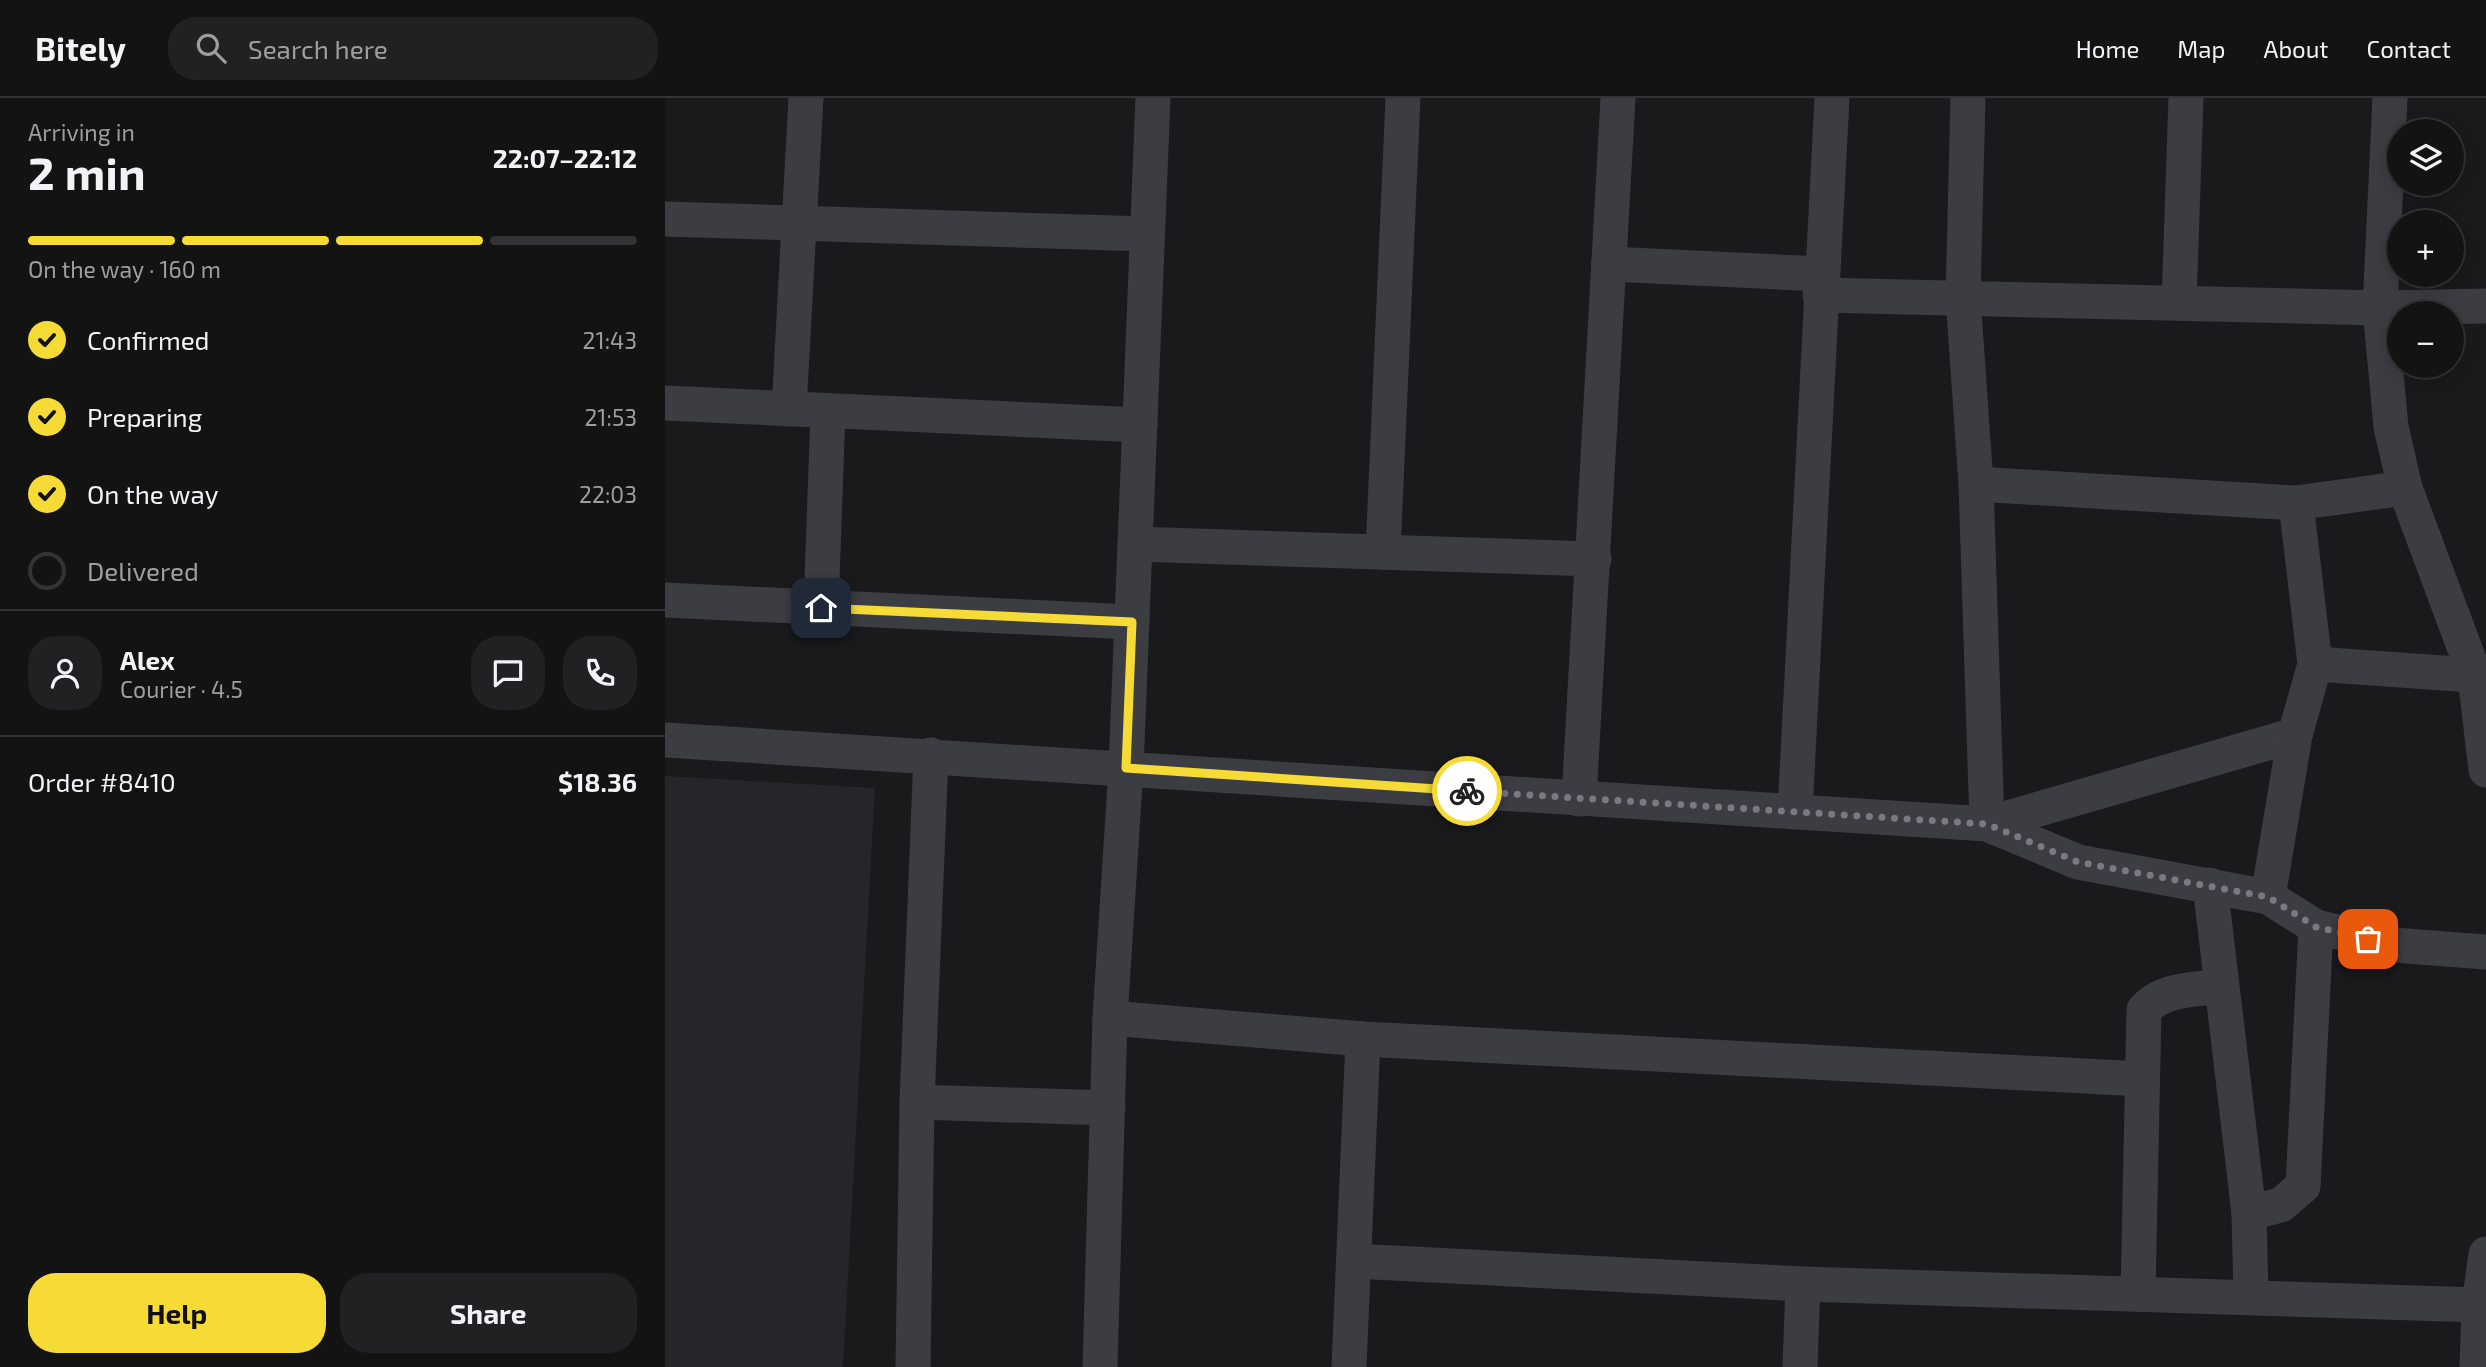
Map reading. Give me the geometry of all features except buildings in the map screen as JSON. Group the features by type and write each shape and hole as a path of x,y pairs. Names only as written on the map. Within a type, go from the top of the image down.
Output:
{"street":[{"path":"789,409 806,98"},
{"path":"1100,1367 1110,1018 1126,768 1153,98"},
{"path":"1383,552 1403,98"},
{"path":"1579,799 1618,98"},
{"path":"1795,812 1832,98"},
{"path":"1968,98 1963,297 1976,484 1987,824"},
{"path":"2179,303 2186,98"},
{"path":"2390,98 2380,308 2391,427 2405,488 2480,676 2486,770"},
{"path":"665,219 1147,234"},
{"path":"1609,264 1963,297 2380,308 2486,306"},
{"path":"665,403 1140,425"},
{"path":"821,608 828,411"},
{"path":"1976,484 2296,503 2405,488"},
{"path":"2268,897 2295,735 2315,664 2296,503"},
{"path":"1135,544 1594,559"},
{"path":"665,600 1132,622"},
{"path":"2315,664 2480,676"},
{"path":"1987,824 2295,735"},
{"path":"665,740 1987,824 2078,862 2268,897 2316,927 2394,945 2486,952"},
{"path":"913,1367 918,1102 931,755"},
{"path":"2210,885 2249,1213 2251,1297"},
{"path":"2249,1213 2281,1205 2302,1186 2316,927"},
{"path":"2138,1294 2141,1033 2144,1010 2152,1001 2190,989 2221,987"},
{"path":"1110,1018 1363,1038 2142,1079"},
{"path":"1349,1367 1363,1038"},
{"path":"918,1102 1108,1108"},
{"path":"1355,1261 1803,1283 2251,1297 2484,1278 2477,1367"},
{"path":"1800,1367 1803,1283"}],"shaded area":[{"path":"665,776 875,788 843,1367 665,1367"}],"way so far":[{"path":"1467,791 1987,824 2078,862 2268,897 2316,927 2368,939"}],"route":[{"path":"821,608 1132,622 1126,768 1467,791"}]}
